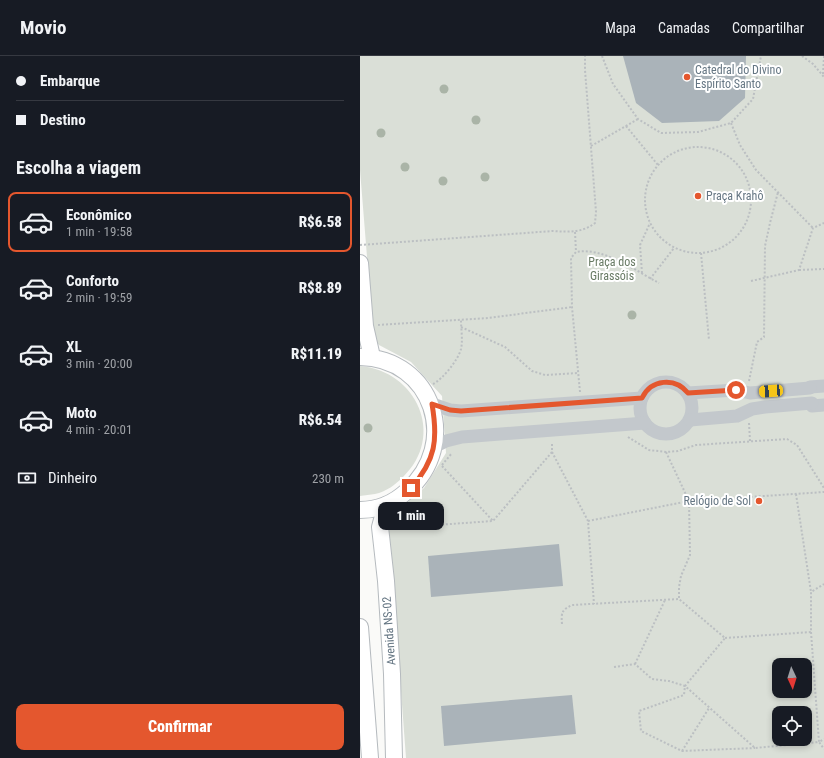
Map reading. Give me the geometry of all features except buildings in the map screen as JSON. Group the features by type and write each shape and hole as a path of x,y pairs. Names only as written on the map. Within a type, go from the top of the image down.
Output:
{"main road":[{"path":"360,262 366,357 393,363 409,374 423,390 432,404 435,426 434,447 428,464 421,476 398,499 386,505 369,510 360,510"},
{"name":"Avenida NS-02","path":"386,505 380,527 386,581 392,667 394,758"},
{"path":"360,632 370,758"}],"street":[{"path":"663,382 679,385 688,393 693,408 690,420 682,429 668,434 654,431 645,424 640,410 642,398 650,387 663,382"},
{"path":"688,393 736,390 747,392 824,386"},
{"path":"432,404 450,410 461,411 642,398"},
{"path":"690,420 736,416 749,410 765,407 816,405"},
{"path":"434,447 446,441 462,437 645,424"}],"path":[{"path":"360,245 554,231 575,232 588,228 595,223 596,212 585,56"},
{"path":"602,56 613,84 638,118 660,133 698,132 731,123 753,98 761,56"},
{"path":"802,56 813,64 824,76"},
{"path":"824,56 824,76"},
{"path":"591,146 638,118"},
{"path":"731,123 740,145 756,170 813,228"},
{"path":"626,126 658,165"},
{"path":"688,147 705,147 722,152 736,162 747,176 752,193 751,210 745,227 734,240 719,249 701,253 688,252 674,248 660,237 650,223 645,208 645,193 649,178 658,165 671,154 688,147"},
{"path":"747,392 757,342 764,337 765,246 778,192"},
{"path":"799,270 813,228 824,222"},
{"path":"642,274 640,245 650,223"},
{"path":"575,232 576,252"},
{"path":"650,279 674,248"},
{"path":"580,402 572,307 571,258 576,252 586,250 612,259 659,283"},
{"path":"701,253 709,340"},
{"path":"751,281 799,270 824,269"},
{"path":"365,326 488,318 572,307"},
{"path":"423,390 437,382 451,368 461,349 461,320"},
{"path":"461,327 505,347 532,371 545,375 578,373"},
{"path":"749,410 750,441"},
{"path":"625,437 630,438 649,450 666,452 678,451 696,445 784,439 793,442 824,488"},
{"path":"552,442 552,452 588,521 594,604"},
{"path":"439,473 447,458 455,450"},
{"path":"394,523 393,528 493,521 552,452"},
{"path":"666,452 689,501 690,555 679,587 679,599"},
{"path":"442,466 493,521"},
{"path":"588,521 689,501 824,492"},
{"path":"796,494 812,592 811,632 819,742 824,749"},
{"path":"812,592 824,584"},
{"path":"562,624 561,614 563,610 572,605 679,599 725,638 811,632"},
{"path":"635,664 665,600"},
{"path":"725,638 685,686 684,695 640,711 641,731 682,751 755,748 819,742 824,739"},
{"path":"614,667 635,664 652,679 669,681 685,686 755,748"},
{"path":"682,751 710,708"}],"green space":[{"name":"Praça dos Girassóis","path":"360,56 824,56 824,758 406,758 389,530 394,514 424,488 446,453 442,396 411,362 379,345 375,340 373,331 360,170"},
{"path":"360,366 380,371 397,380 410,393 419,408 423,425 422,443 416,461 403,477 387,490 375,494 360,496"}],"place":[{"name":"Catedral do Divino Espírito Santo","path":"687,77"},
{"name":"Praça Krahô","path":"698,196"},
{"name":"Relógio de Sol","path":"759,501"}],"route":[{"path":"411,488 421,476 428,464 434,447 435,426 432,404 450,410 461,411 642,398 645,392 652,385 665,382 679,385 688,393 736,390"}]}
